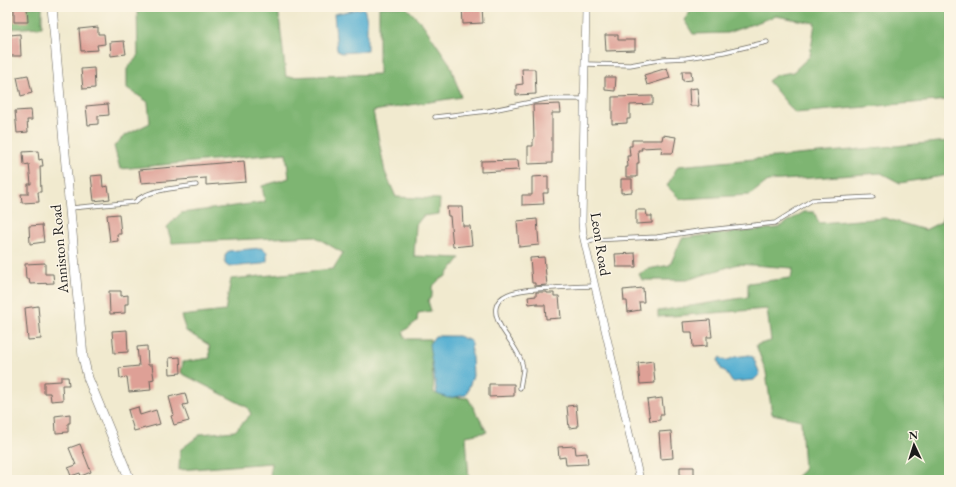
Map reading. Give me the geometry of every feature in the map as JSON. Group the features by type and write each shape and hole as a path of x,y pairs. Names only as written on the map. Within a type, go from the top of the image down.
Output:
{"street":[{"name":"Anniston Road","path":"52,7 83,358 88,378 130,480"},
{"name":"Leon Road","path":"586,7 582,222 594,286 640,480"}],"lane":[{"path":"584,64 630,65 664,59 686,58 724,52 767,42"},
{"path":"435,117 488,111 546,99 584,99"},
{"path":"70,208 135,202 138,198 154,192 196,185"},
{"path":"585,243 592,240 657,237 775,223 812,200 873,197"},
{"path":"520,388 523,369 522,365 516,350 500,326 496,316 498,302 503,296 524,289 594,286"}],"green space":[{"path":"7,7 42,7 42,27 7,29"},
{"path":"137,7 278,7 286,77 379,74 379,7 406,7 422,23 450,64 461,97 373,111 385,172 396,197 440,199 439,214 423,216 416,225 414,256 460,258 445,277 440,279 432,287 432,296 428,301 431,311 418,313 417,321 403,332 406,339 430,339 434,393 450,397 468,398 487,432 466,436 469,480 270,480 271,463 179,470 180,450 201,434 235,431 251,414 247,407 181,373 183,362 210,358 209,345 186,331 181,316 225,311 231,279 333,269 343,253 314,236 172,243 167,227 181,213 265,202 262,186 289,178 286,153 120,169 114,146 124,136 150,123 148,102 127,88 127,69 138,56"},
{"path":"694,7 949,7 949,100 795,113 768,81 776,75 793,72 810,56 815,23 776,16 727,33 693,34 684,20"},
{"path":"949,141 949,175 900,183 881,173 768,181 750,195 680,199 667,186 678,166"},
{"path":"949,199 949,480 793,480 804,470 801,420 772,414 766,372 756,345 771,341 767,309 658,317 658,311 748,297 748,283 791,278 793,268 738,264 687,280 642,280 639,274 648,269 670,265 682,238 777,228 804,212 814,212 819,223 885,218 925,230 941,222"}],"water":[{"path":"364,8 367,20 367,51 341,53 337,50 334,14"},
{"path":"261,248 267,252 267,261 261,264 229,267 225,264 225,256 228,251"},
{"path":"435,336 458,336 471,341 473,376 466,395 448,398 437,394 429,344"},
{"path":"749,355 753,357 760,374 754,380 732,382 725,371 721,369 718,360 720,357 726,360"}],"building":[{"path":"14,7 27,7 28,22 14,22"},
{"path":"462,7 482,7 483,23 463,24"},
{"path":"98,27 98,34 104,34 105,44 97,45 98,50 81,51 79,29"},
{"path":"20,34 21,56 7,56 7,49 10,49 10,35"},
{"path":"605,35 618,35 618,40 635,40 635,50 606,51"},
{"path":"124,41 126,54 111,56 110,42"},
{"path":"94,68 95,88 83,89 81,69"},
{"path":"667,68 670,78 647,85 644,75"},
{"path":"522,69 535,69 536,94 516,95 516,85 523,84"},
{"path":"682,71 691,71 692,80 683,81"},
{"path":"28,75 32,93 21,96 17,77"},
{"path":"605,77 616,77 615,91 605,90"},
{"path":"697,88 699,106 690,106 689,89"},
{"path":"653,96 653,104 630,105 630,119 627,119 627,123 612,124 612,97"},
{"path":"108,104 109,115 98,116 98,124 88,125 86,106"},
{"path":"560,104 561,113 552,113 552,163 528,164 528,146 533,146 534,139 533,105"},
{"path":"31,110 32,120 27,120 28,132 17,133 15,111"},
{"path":"663,135 676,137 673,153 661,153 662,147 641,148 642,150 638,150 639,163 637,163 637,177 626,177 626,167 628,167 627,156 630,156 629,146 632,146 632,140 662,140"},
{"path":"38,151 39,160 42,159 43,166 40,166 41,192 38,192 39,202 22,203 21,194 28,194 28,184 31,184 29,164 24,165 23,152"},
{"path":"518,160 519,170 481,172 481,161"},
{"path":"244,161 246,182 206,185 206,178 141,183 139,170"},
{"path":"102,175 103,187 108,186 110,199 94,201 91,176"},
{"path":"548,176 548,193 543,193 544,204 522,205 522,195 532,195 532,177"},
{"path":"621,179 632,179 632,192 621,193"},
{"path":"447,207 462,207 463,226 470,226 472,245 453,247 450,216 448,216"},
{"path":"636,210 646,210 647,216 652,216 652,223 636,224"},
{"path":"119,214 121,234 117,234 118,241 110,242 107,215"},
{"path":"537,219 539,245 519,247 517,221"},
{"path":"42,225 44,242 30,244 29,226"},
{"path":"635,253 636,267 616,267 615,254"},
{"path":"544,257 547,285 535,286 535,283 532,283 530,258"},
{"path":"45,263 45,274 53,274 54,283 30,284 29,279 26,279 25,264"},
{"path":"643,288 644,302 639,302 640,310 628,312 627,301 624,301 623,290"},
{"path":"109,291 121,291 121,296 128,295 128,304 125,304 125,313 110,314"},
{"path":"536,292 554,293 554,296 559,296 561,318 546,319 545,305 537,305 537,303 529,304 528,297 536,296"},
{"path":"38,306 41,339 28,340 25,308"},
{"path":"710,320 712,337 707,337 707,346 693,347 692,332 684,332 683,322"},
{"path":"127,330 128,352 114,353 112,331"},
{"path":"147,346 148,365 152,365 154,379 150,380 151,390 129,392 127,377 120,378 119,368 139,366 137,347"},
{"path":"180,357 181,373 170,374 169,358"},
{"path":"653,361 655,383 640,384 638,363"},
{"path":"61,377 68,377 69,385 62,385 63,400 51,401 50,393 44,393 44,382 61,381"},
{"path":"489,384 514,384 514,396 489,397"},
{"path":"185,393 188,404 183,405 189,421 174,425 171,416 174,415 169,397"},
{"path":"662,398 664,415 660,415 660,420 650,421 647,400"},
{"path":"576,405 578,427 569,428 567,406"},
{"path":"138,407 140,415 156,410 160,424 134,431 128,410"},
{"path":"70,414 68,432 56,433 55,416"},
{"path":"671,431 673,458 661,459 659,432"},
{"path":"80,444 91,472 81,476 80,473 71,476 68,468 76,465 69,448"},
{"path":"575,446 576,454 587,453 588,464 566,465 565,457 559,458 558,447"},
{"path":"680,467 694,467 694,480 680,480"}],"waterway":[{"path":"7,471 11,480"}]}
